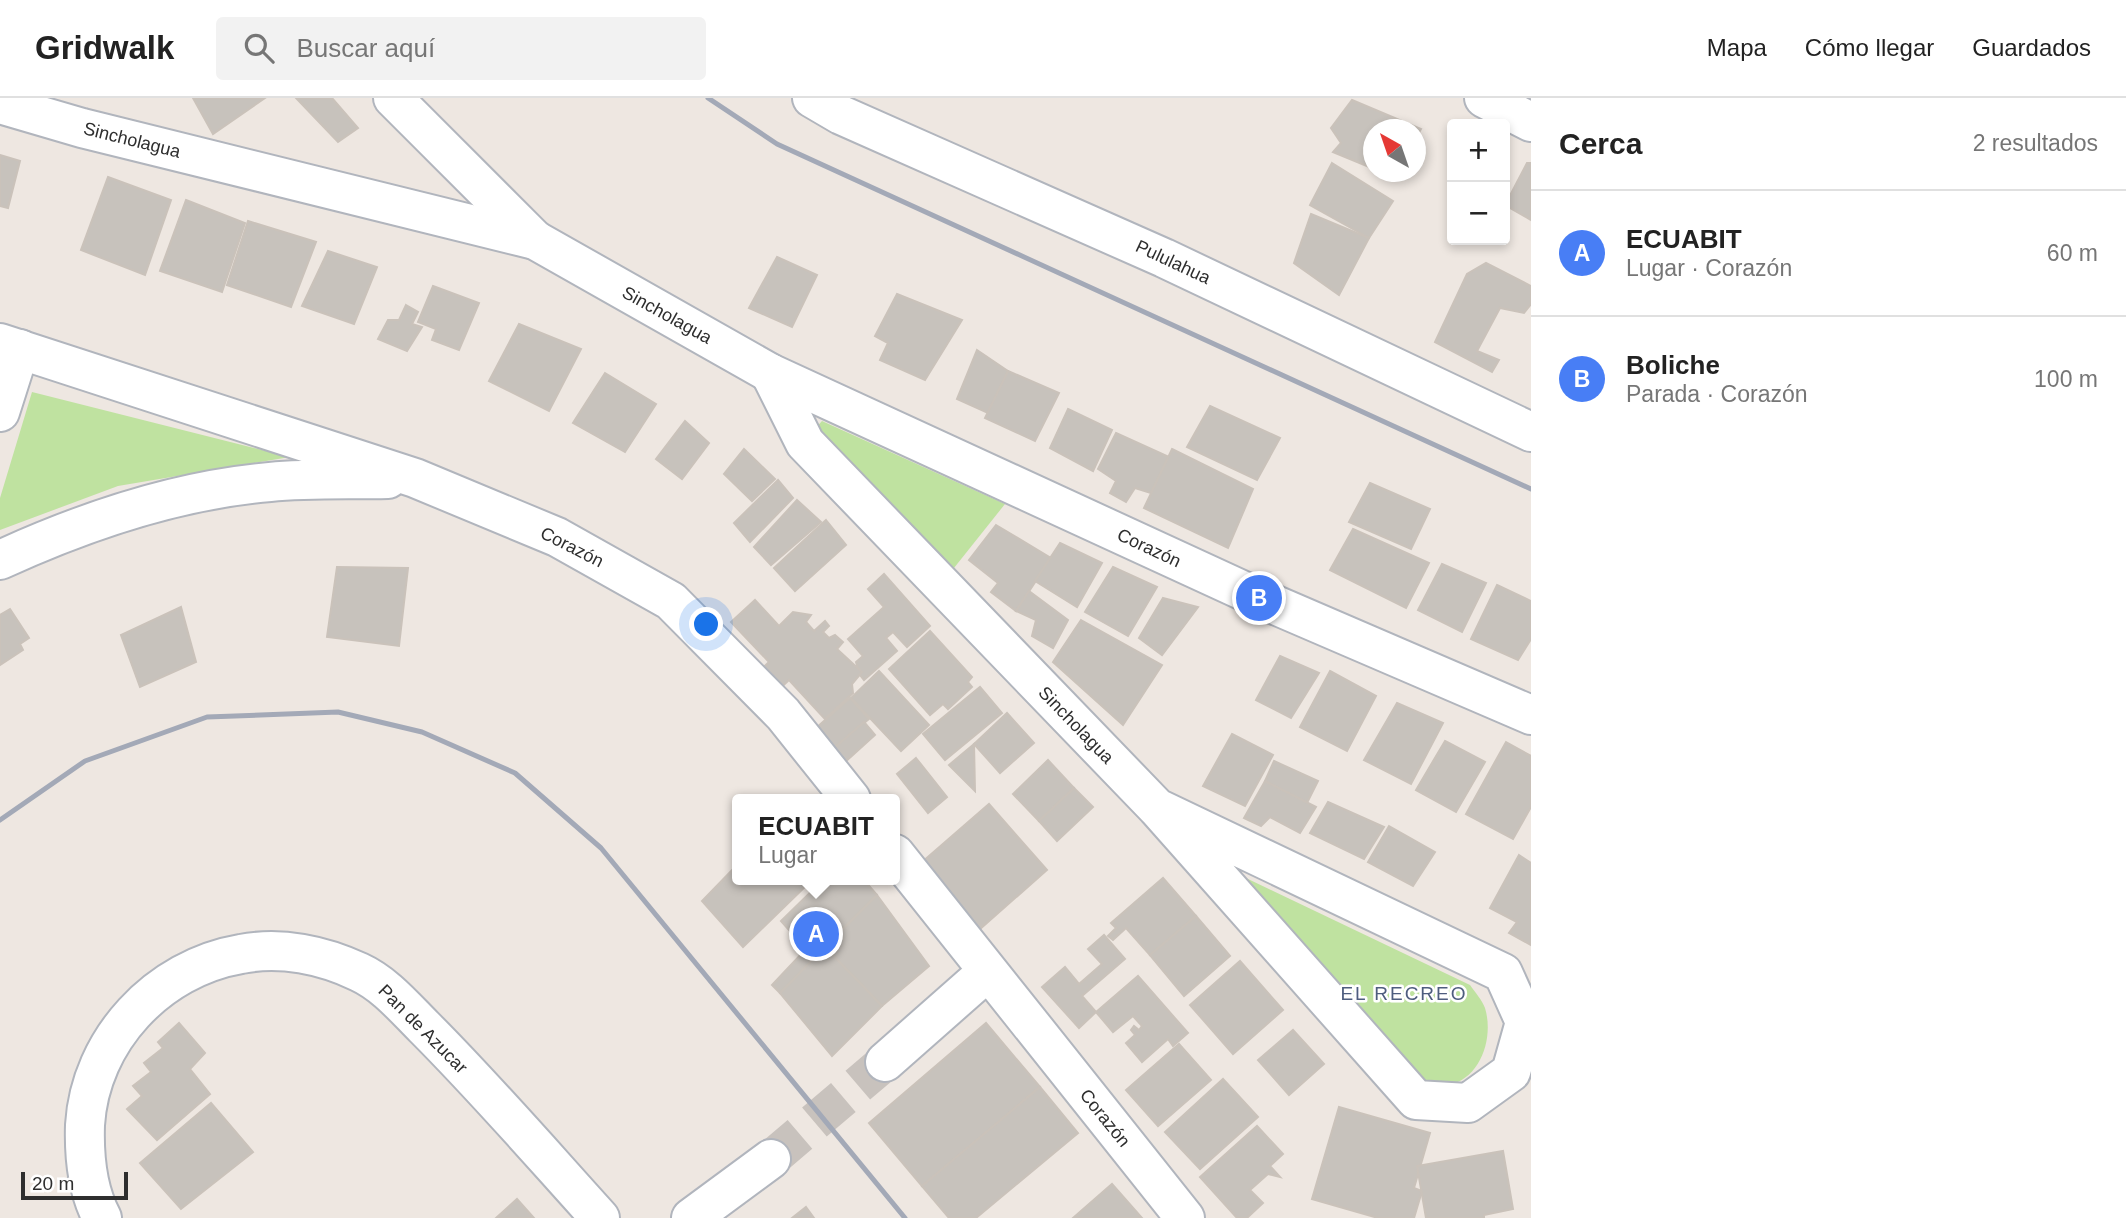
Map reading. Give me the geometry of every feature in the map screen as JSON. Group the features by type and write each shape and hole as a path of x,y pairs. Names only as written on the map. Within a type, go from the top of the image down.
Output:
{"street":[{"path":"393,98 535,240"},
{"name":"Pululahua","path":"812,98 841,115 1164,258 1531,432"},
{"path":"1484,98 1531,122"},
{"name":"Sincholagua","path":"21,105 82,128 535,240 770,373 805,443 1157,808 1416,1100 1468,1103 1511,1072 1525,1021 1503,974 1157,808"},
{"path":"0,412 10,346"},
{"name":"Corazón","path":"10,346 415,478 557,537 671,601 783,714 847,794"},
{"name":"Corazón","path":"770,373 1259,598 1531,715"},
{"name":"Corazón","path":"0,560 38,542 96,521 155,503 217,490 271,482 415,478"},
{"name":"Corazón","path":"900,860 1185,1218"},
{"name":"Pan de Azucar","path":"102,1218 86,1166 86,1114 91,1089 112,1041 127,1020 145,1002 191,969 242,953 268,951 320,957 362,974 382,986 449,1052 600,1218"},
{"path":"885,1062 987,972"},
{"path":"691,1218 771,1159"}],"green space":[{"path":"32,392 290,457 118,486 0,530 0,498"},
{"path":"822,421 1005,504 950,573 811,433"},
{"path":"1223,867 1470,985 1484,1005 1487,1019 1486,1044 1477,1066 1469,1075 1448,1085 1415,1081"}],"building":[{"path":"193,98 265,98 213,134"},
{"path":"296,98 332,98 358,128 338,142"},
{"path":"1352,100 1397,119 1363,119 1363,164 1333,152 1341,143 1331,128"},
{"path":"0,155 20,161 8,208 0,206"},
{"path":"1332,163 1393,201 1369,238 1310,205"},
{"path":"1527,163 1531,163 1531,220 1510,208 1510,195"},
{"path":"108,177 171,200 145,275 81,250"},
{"path":"186,200 245,223 222,292 160,271"},
{"path":"1311,214 1369,238 1339,295 1294,263"},
{"path":"248,221 316,242 291,307 227,285"},
{"path":"328,251 377,267 354,324 302,306"},
{"path":"777,257 817,275 792,327 749,308"},
{"path":"1486,263 1531,286 1531,304 1524,313 1500,308 1477,351 1499,360 1492,372 1435,342 1467,274"},
{"path":"433,286 479,303 459,350 432,340 436,329 418,322"},
{"path":"897,294 962,320 925,380 880,360 888,343 875,336"},
{"path":"406,305 418,312 412,324 422,327 407,351 378,339 388,320 399,320"},
{"path":"519,324 581,349 549,411 489,381"},
{"path":"977,350 1008,371 988,413 957,399"},
{"path":"1008,371 1059,393 1035,441 985,418"},
{"path":"605,373 656,404 625,452 573,423"},
{"path":"1210,406 1280,438 1257,480 1187,447"},
{"path":"1068,409 1112,430 1093,471 1050,448"},
{"path":"685,421 709,443 682,479 656,459"},
{"path":"1116,433 1169,457 1151,493 1135,488 1126,502 1110,493 1116,481 1098,469"},
{"path":"744,449 775,479 752,501 724,474"},
{"path":"1172,449 1253,489 1228,548 1144,508"},
{"path":"778,480 793,498 750,542 734,523"},
{"path":"1370,483 1430,509 1411,549 1349,522"},
{"path":"797,500 821,522 771,565 754,547"},
{"path":"826,520 846,545 795,591 774,568"},
{"path":"996,525 1051,558 1016,611 991,592 998,583 969,560"},
{"path":"1353,529 1429,563 1406,608 1330,570"},
{"path":"1060,543 1102,563 1077,607 1035,581"},
{"path":"1442,564 1486,583 1462,632 1418,610"},
{"path":"337,567 408,568 399,646 327,637"},
{"path":"1113,567 1157,587 1128,636 1085,612"},
{"path":"884,574 930,626 907,647 893,632 886,638 897,651 864,680 856,662 863,656 848,639 884,607 868,589"},
{"path":"1497,585 1531,601 1531,639 1518,660 1471,639"},
{"path":"1029,591 1068,620 1053,648 1032,636 1036,620 1016,611"},
{"path":"1163,598 1198,607 1162,655 1139,638"},
{"path":"755,600 779,626 793,612 811,615 806,622 814,631 825,621 829,626 823,632 829,638 835,635 843,642 837,649 862,672 852,684 853,693 825,719 789,680 772,696 754,676 769,662 731,622"},
{"path":"181,607 196,662 140,687 121,635"},
{"path":"10,609 29,638 20,644 23,650 0,665 0,615"},
{"path":"1081,620 1162,665 1123,725 1053,662"},
{"path":"930,631 972,677 968,682 972,687 948,709 943,704 930,715 889,669"},
{"path":"1280,656 1319,673 1291,718 1256,700"},
{"path":"879,671 929,725 901,751 851,698"},
{"path":"1330,671 1376,696 1347,751 1300,727"},
{"path":"980,687 1002,713 945,760 923,734"},
{"path":"850,698 869,719 833,749 816,728"},
{"path":"1397,703 1443,723 1411,784 1364,760"},
{"path":"1007,713 1034,743 1000,773 974,744"},
{"path":"864,722 875,735 845,762 833,749"},
{"path":"1232,734 1273,755 1245,806 1203,786"},
{"path":"1445,741 1485,762 1456,812 1416,790"},
{"path":"1506,742 1531,756 1531,807 1513,839 1466,814"},
{"path":"974,744 975,791 949,765"},
{"path":"916,758 947,797 928,813 897,774"},
{"path":"1048,760 1074,788 1039,821 1013,794"},
{"path":"1274,761 1318,781 1307,803 1265,781"},
{"path":"1265,781 1316,807 1300,833 1270,817 1261,826 1244,818"},
{"path":"1074,788 1093,807 1057,841 1039,821"},
{"path":"1328,802 1384,827 1364,859 1310,833"},
{"path":"989,804 1047,870 980,929 922,862"},
{"path":"1389,826 1435,852 1413,886 1368,862"},
{"path":"1519,855 1531,863 1531,945 1509,933 1517,922 1490,908"},
{"path":"732,870 732,885 807,885 743,947 702,901"},
{"path":"1163,878 1196,916 1150,955 1126,928 1113,940 1108,936 1116,928 1111,923"},
{"path":"818,885 868,885 877,895 780,993 772,985 806,949 781,921"},
{"path":"877,895 929,966 882,1006 825,947"},
{"path":"1196,916 1230,956 1184,996 1150,955"},
{"path":"1104,935 1125,959 1082,996 1096,1012 1079,1028 1042,987 1065,967 1079,984 1102,964 1088,949"},
{"path":"825,947 882,1006 832,1056 780,993"},
{"path":"1240,961 1283,1010 1233,1054 1190,1005"},
{"path":"1138,976 1188,1033 1173,1046 1168,1039 1142,1062 1126,1043 1135,1035 1131,1030 1134,1026 1139,1030 1142,1026 1133,1016 1113,1032 1096,1012"},
{"path":"179,1023 205,1053 190,1069 210,1094 157,1140 127,1109 142,1096 133,1086 151,1072 144,1063 163,1048 158,1042"},
{"path":"986,1023 1040,1087 922,1186 869,1123"},
{"path":"1293,1030 1324,1064 1289,1095 1258,1060"},
{"path":"1179,1044 1211,1080 1158,1126 1126,1090"},
{"path":"1223,1079 1258,1117 1200,1169 1165,1132"},
{"path":"1040,1087 1078,1133 976,1218 949,1218 922,1186"},
{"path":"211,1103 253,1152 181,1209 140,1163"},
{"path":"1339,1107 1430,1133 1414,1188 1422,1191 1414,1218 1378,1218 1312,1199"},
{"path":"1257,1126 1283,1154 1270,1166 1280,1177 1268,1174 1250,1190 1263,1203 1247,1218 1237,1218 1200,1177"},
{"path":"1503,1151 1513,1209 1484,1215 1484,1218 1426,1218 1417,1166"},
{"path":"1112,1184 1142,1218 1073,1218"},
{"path":"517,1199 534,1218 496,1218"},
{"path":"806,1207 814,1218 792,1218"}],"tunnel":[{"path":"771,1159 885,1062"}],"railway":[{"path":"708,98 777,144 1531,489"},
{"path":"0,820 85,761 207,717 338,712 422,732 515,773 601,848 905,1218"}],"place":[{"name":"Boliche","path":"1259,598"},
{"name":"ECUABIT","path":"816,934"}],"district":[{"name":"EL RECREO","path":"1404,993"}]}
